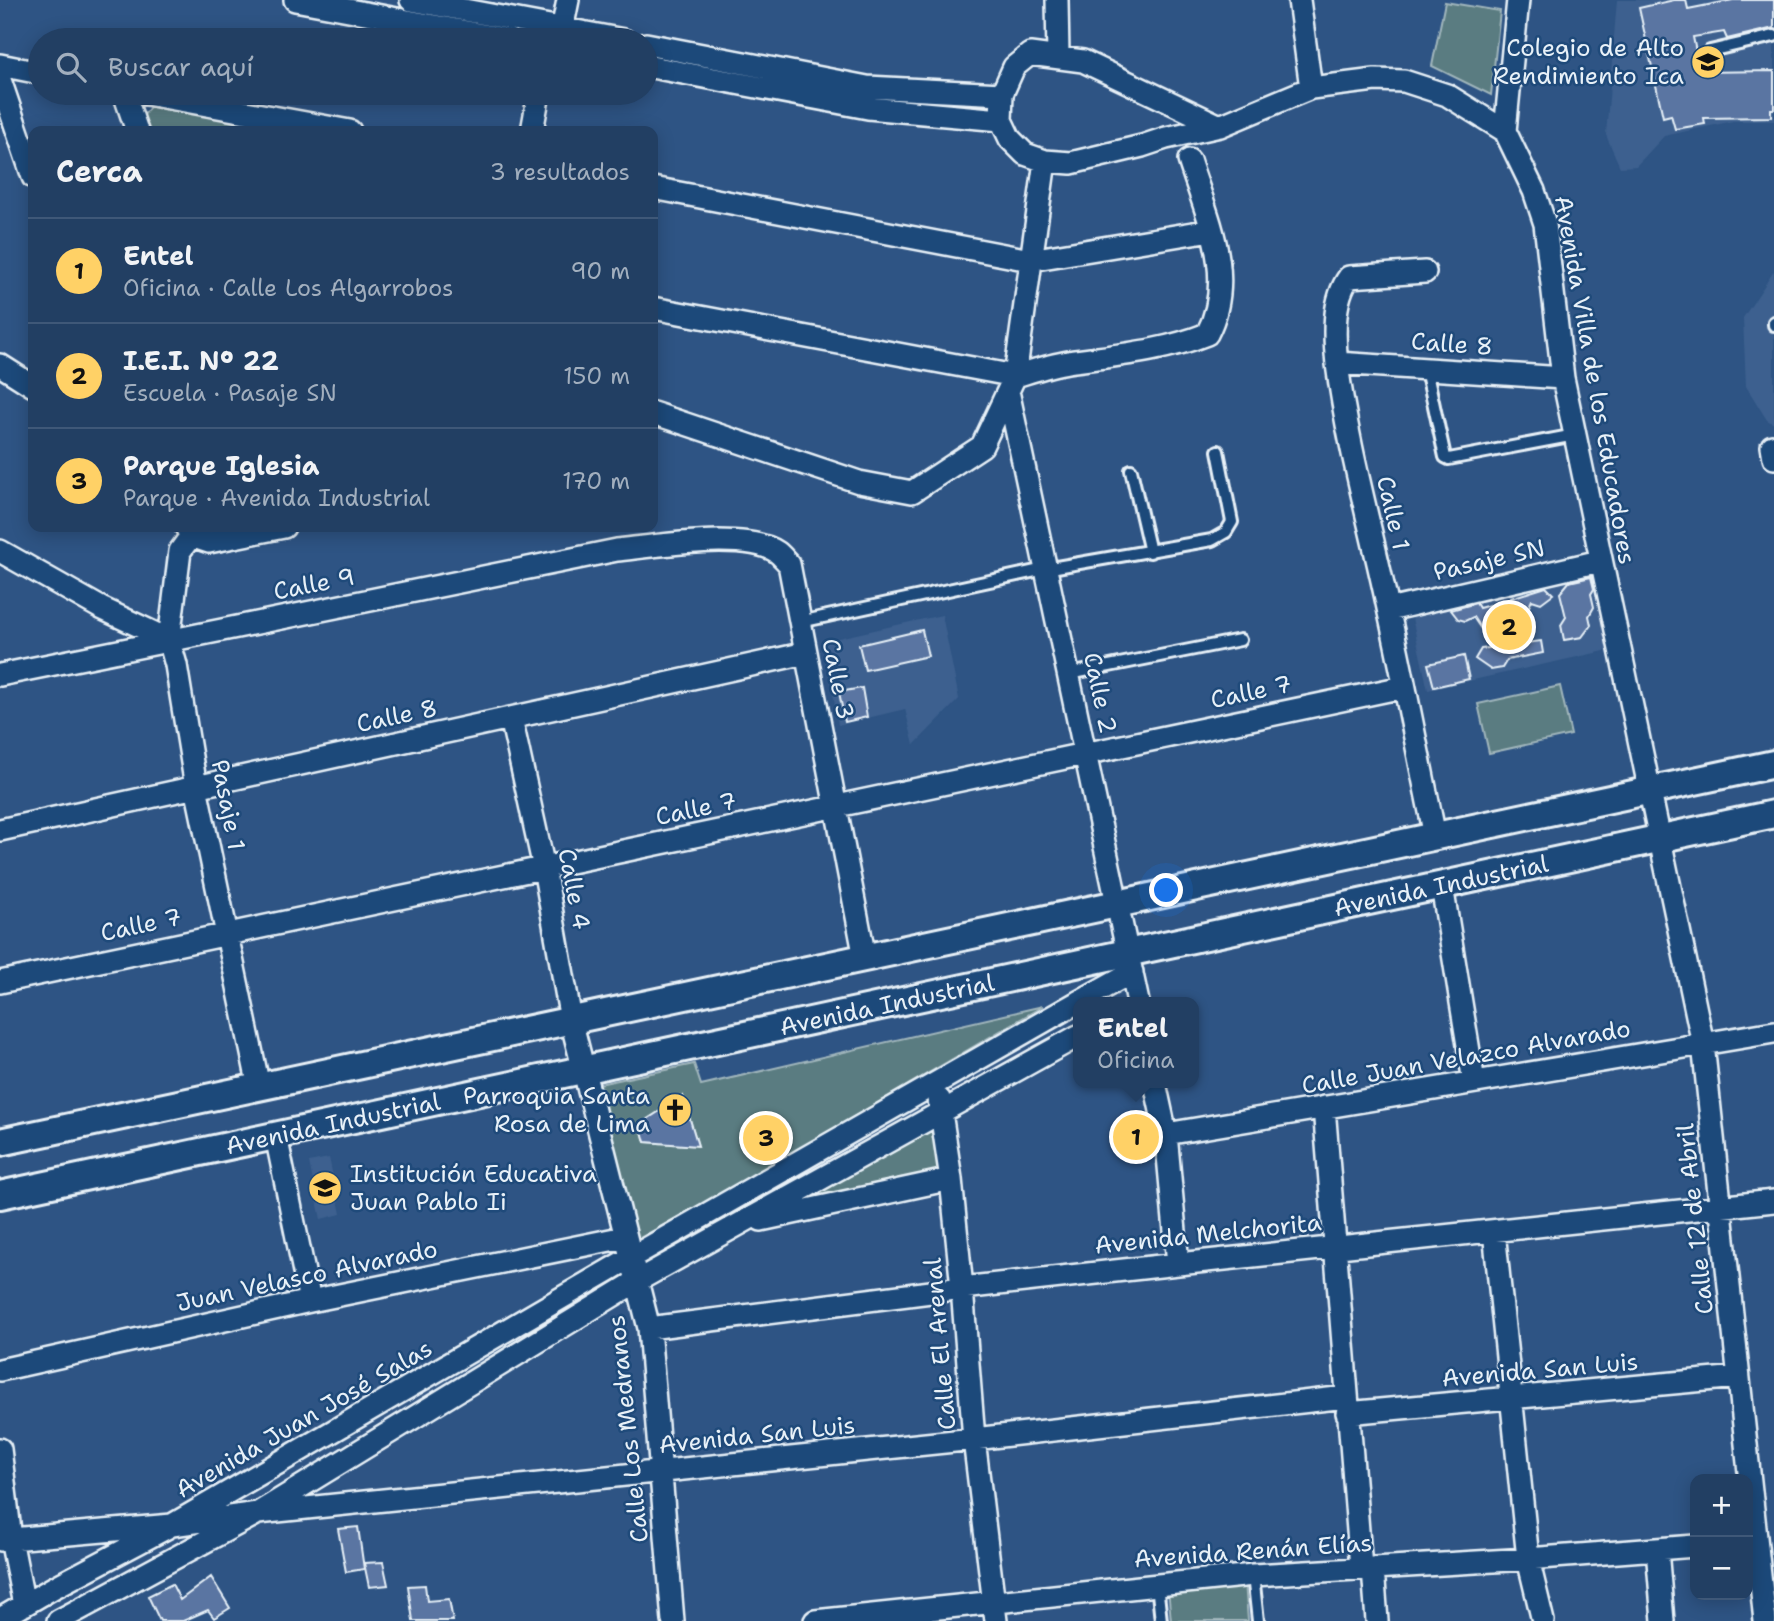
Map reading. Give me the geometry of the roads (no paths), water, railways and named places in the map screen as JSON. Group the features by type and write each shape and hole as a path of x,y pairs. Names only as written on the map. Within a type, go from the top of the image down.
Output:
{"street":[{"path":"295,0 446,28"},
{"path":"411,0 535,28"},
{"path":"562,28 568,0"},
{"path":"1057,0 1058,56"},
{"path":"1299,0 1311,88"},
{"path":"1220,126 1083,61 1058,56 1030,54 1014,66 1002,94 1001,120 1010,139 1025,154 1045,161 1071,163 1220,126 1311,88 1374,80 1404,81 1447,95 1505,131 1518,0"},
{"path":"658,46 867,87 1002,94"},
{"path":"0,65 28,71"},
{"path":"658,68 868,108 1001,120"},
{"path":"0,80 28,162"},
{"path":"1166,138 1172,102"},
{"path":"128,105 134,126"},
{"path":"207,105 322,126"},
{"path":"533,126 537,105"},
{"name":"Avenida Villa de los Educadores","path":"1505,131 1531,183 1545,224 1563,378 1655,815"},
{"path":"658,309 1011,384 1065,362 1134,354 1183,344 1208,334 1216,317 1221,288 1219,260 1189,160"},
{"path":"658,415 859,482 912,492 982,446 1011,384 1045,161"},
{"path":"658,189 1030,260 1211,230"},
{"name":"Calle 1","path":"1425,272 1349,277 1342,287 1336,312 1337,363 1360,488 1389,610 1435,836"},
{"name":"Calle 8","path":"1337,363 1563,378"},
{"path":"0,365 28,383"},
{"name":"Calle 2","path":"1011,384 1045,569 1137,997"},
{"path":"188,532 209,542 259,532"},
{"name":"Pasaje 1","path":"188,532 180,551 169,640 176,665 196,787 259,1087"},
{"name":"Calle 9","path":"0,675 638,537"},
{"name":"Calle 3","path":"638,537 682,543 736,542 759,546 776,552 789,564 865,958"},
{"path":"0,551 101,608 169,640"},
{"name":"Pasaje SN","path":"1389,610 1600,561"},
{"name":"Calle 8","path":"0,830 806,653"},
{"name":"Calle 7","path":"0,982 1403,687"},
{"name":"Calle 4","path":"511,718 544,868 571,1020 583,1070"},
{"name":"Avenida Industrial","path":"0,1195 583,1070 1130,963 1442,886 1655,815 1774,764"},
{"name":"Avenida Industrial","path":"0,1142 1435,836 1655,815 1774,814"},
{"name":"Calle 12 de Abril","path":"1655,815 1703,1044 1738,1377 1760,1541 1765,1621"},
{"path":"1442,886 1474,1082"},
{"name":"Avenida Juan José Salas","path":"1085,997 1130,963"},
{"name":"Avenida Juan José Salas","path":"0,1619 173,1525 439,1371 628,1247 936,1083 1073,1005"},
{"name":"Calle Juan Velazco Alvarado","path":"1166,1134 1774,1032"},
{"path":"53,1588 67,1619 258,1513 637,1281 1073,1038"},
{"name":"Calle Los Medranos","path":"583,1070 649,1328 673,1621"},
{"name":"Calle El Arenal","path":"936,1083 951,1179 974,1439 996,1611"},
{"path":"1156,1088 1166,1134 1178,1264"},
{"path":"1324,1107 1347,1405 1367,1568 1377,1621"},
{"path":"276,1136 310,1301"},
{"path":"738,1225 951,1179"},
{"name":"Avenida Melchorita","path":"649,1328 962,1288 1774,1200"},
{"path":"1494,1230 1528,1559 1543,1621"},
{"name":"Juan Velasco Alvarado","path":"0,1370 310,1301 628,1247"},
{"path":"439,1371 454,1394"},
{"name":"Avenida San Luis","path":"6,1540 173,1525 258,1513 974,1439 1347,1405 1513,1400 1738,1377"},
{"path":"0,1449 6,1540 24,1605"},
{"name":"Avenida Renán Elías","path":"815,1621 996,1611 1157,1584 1253,1575 1690,1546"},
{"path":"1657,1549 1663,1621"}],"lane":[{"path":"1710,51 1774,36"},
{"path":"1426,369 1441,450 1449,459 1575,435"},
{"path":"800,622 1045,569 1212,540 1226,532 1232,522 1218,451"},
{"path":"1131,470 1150,552"},
{"path":"1069,674 1240,640"},
{"path":"1253,1575 1258,1621"},
{"path":"1157,1584 1161,1621"}],"place":[{"name":"Colegio de Alto Rendimiento Ica","path":"1708,62"},
{"name":"I.E.I. Nº 22","path":"1509,627"},
{"name":"Parroquia Santa Rosa de Lima","path":"675,1110"},
{"name":"Entel","path":"1136,1137"},
{"name":"Parque Iglesia","path":"766,1138"},
{"name":"Institución Educativa Juan Pablo Ii","path":"325,1188"}]}
